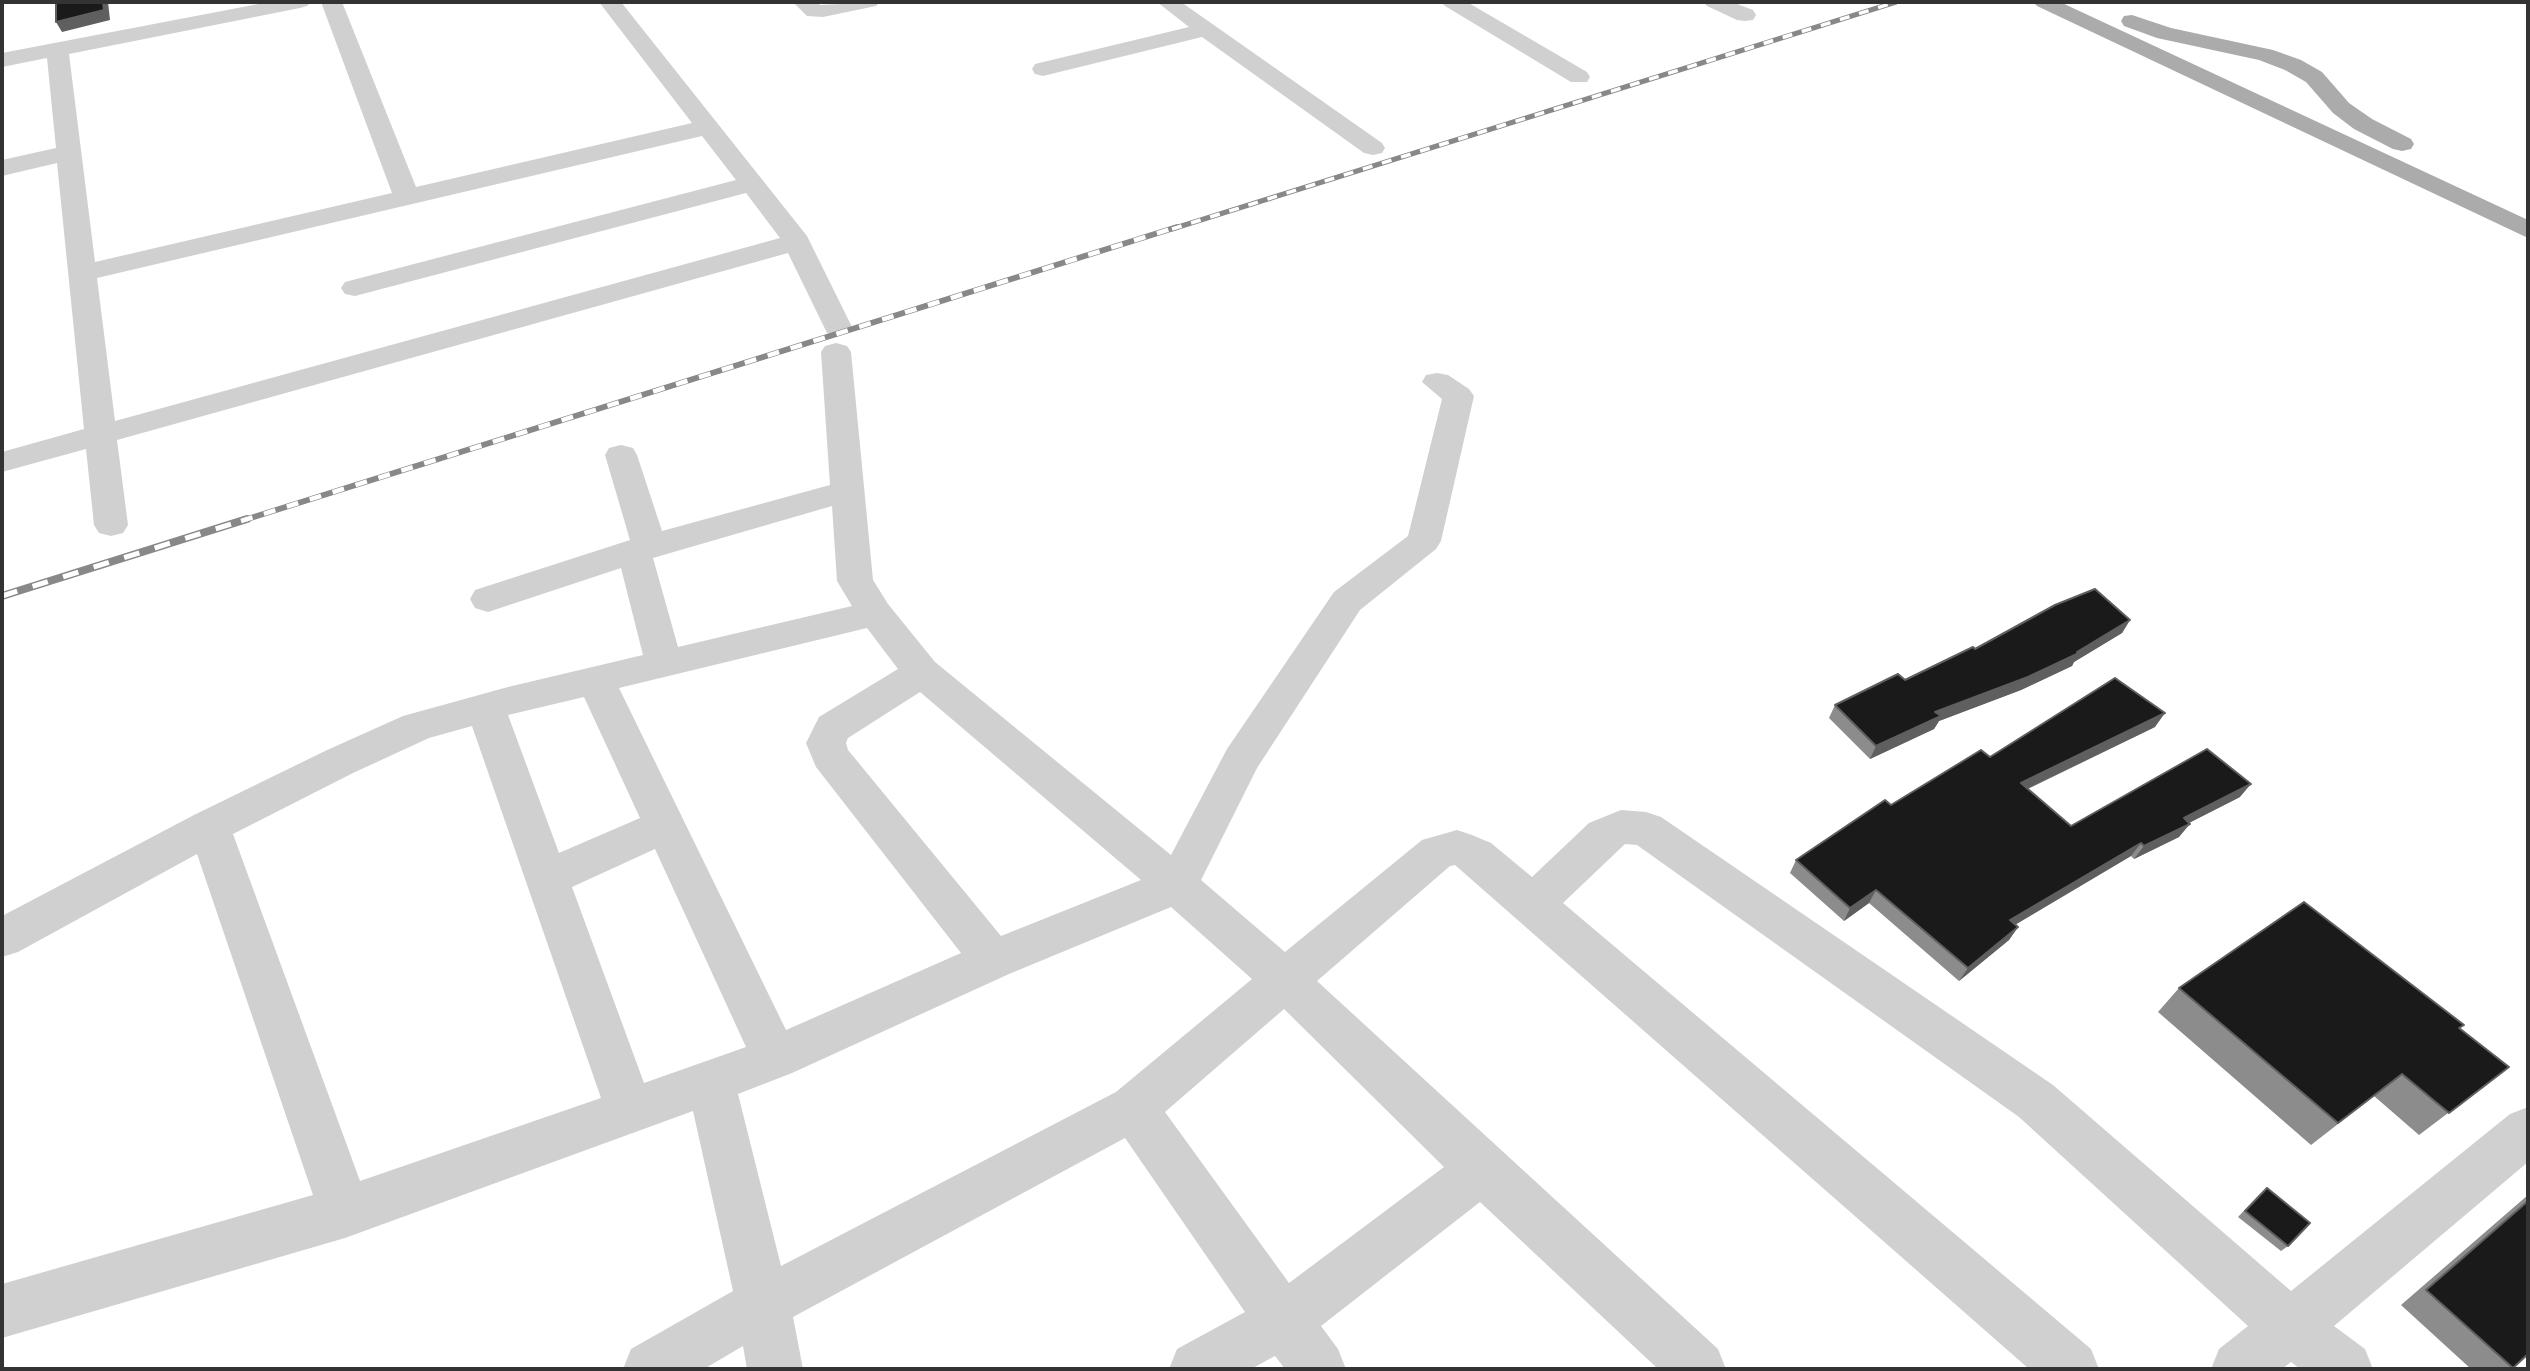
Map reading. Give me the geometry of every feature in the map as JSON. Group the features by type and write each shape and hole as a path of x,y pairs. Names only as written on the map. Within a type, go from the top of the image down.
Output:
{"main road":[{"path":"2044,2 2528,230"},
{"path":"2090,2 2165,33 2265,55 2293,65 2314,77 2340,108 2363,124 2424,154"}],"street":[{"path":"2,60 300,2"},
{"path":"331,2 408,197"},
{"path":"610,2 797,242 837,339 855,580 875,613 922,672 1177,885 1286,981 1482,1169 1698,1369"},
{"path":"804,2 815,11 823,12 869,2"},
{"path":"1168,2 1373,148"},
{"path":"1452,2 1579,78"},
{"path":"1714,2 1745,15"},
{"path":"1043,69 1207,29"},
{"path":"57,49 111,525"},
{"path":"83,274 708,127"},
{"path":"2,168 69,153"},
{"path":"355,288 752,184"},
{"path":"2,462 797,242"},
{"path":"2,1311 345,1212 711,1082 775,1058 993,960 1177,885 1241,760 1347,601 1424,541 1458,396 1437,382"},
{"path":"621,455 664,664"},
{"path":"488,599 642,549 847,491"},
{"path":"2,937 209,827 339,762 417,727 875,613"},
{"path":"922,672 833,728 826,743 830,756 993,960"},
{"path":"596,681 775,1058"},
{"path":"486,709 630,1110"},
{"path":"209,827 345,1212"},
{"path":"547,878 663,827"},
{"path":"1532,904 1604,835 1621,827 1646,829 2036,1101 2292,1328 2345,1369"},
{"path":"651,1369 763,1304 1133,1108 1437,852 1457,847 1476,855 2071,1369"},
{"path":"711,1082 763,1304 775,1369"},
{"path":"1133,1108 1318,1369"},
{"path":"2239,1369 2292,1328 2528,1130"},
{"path":"1197,1369 1285,1320 1482,1169"}],"building":[{"path":"56,2 103,2 104,10 56,22"},
{"path":"2095,589 2130,620 2077,652 2079,653 2028,677 1935,712 1941,716 1876,746 1835,705 1898,674 1905,680 1973,647 1975,649 2055,605"},
{"path":"2115,678 2165,713 2021,783 2071,826 2207,749 2251,784 2184,818 2190,824 2144,846 2141,843 2010,920 2018,927 1968,968 1876,890 1850,908 1796,860 1885,800 1891,805 1981,750 1990,757"},
{"path":"2304,902 2464,1025 2459,1028 2509,1067 2449,1113 2402,1074 2338,1123 2179,988"},
{"path":"2267,1188 2310,1223 2288,1246 2245,1211"},
{"path":"2528,1201 2528,1354 2513,1368 2426,1290"}],"railway":[{"path":"1172,229 1896,2"},
{"path":"241,521 1177,227"},
{"path":"2,596 247,519"}]}
